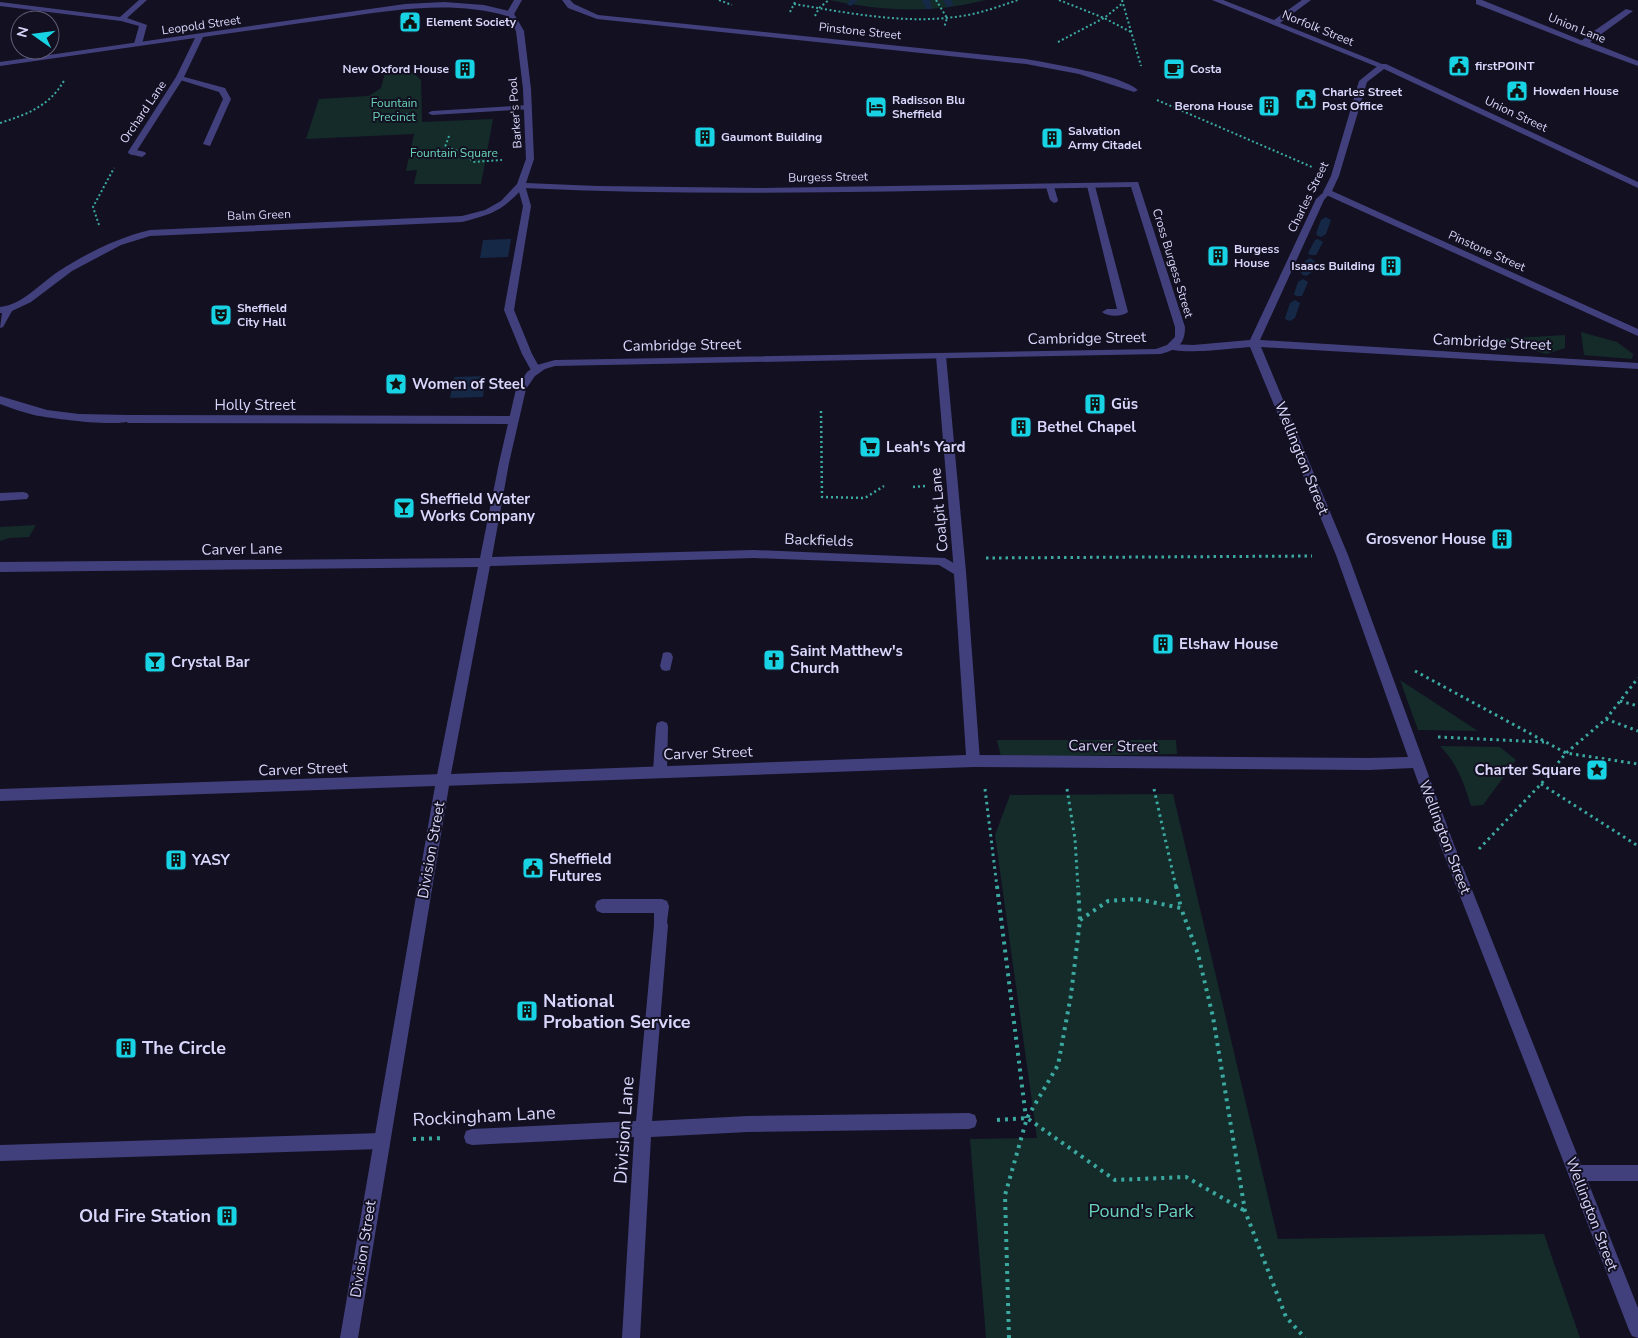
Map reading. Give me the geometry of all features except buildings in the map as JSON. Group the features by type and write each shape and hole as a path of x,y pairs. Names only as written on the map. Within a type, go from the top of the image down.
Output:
{"street":[{"path":"122,19 143,0"},
{"path":"510,14 518,0"},
{"name":"Pinstone Street","path":"566,0 571,6 597,17 1019,62 1061,68 1105,79 1130,89"},
{"name":"Norfolk Street","path":"1216,0 1383,66"},
{"path":"1275,23 1307,0"},
{"name":"Union Lane","path":"1479,2 1638,64"},
{"name":"Leopold Street","path":"0,64 200,37 405,6 439,3 483,7 510,14"},
{"path":"0,4 122,19 143,25 138,44"},
{"path":"1584,43 1629,11"},
{"name":"Barker's Pool","path":"510,14 520,31 527,89 530,159 521,185"},
{"name":"Orchard Lane","path":"132,152 180,77 200,37"},
{"name":"Union Street","path":"1383,66 1638,185"},
{"name":"Charles Street","path":"1254,343 1320,199 1327,192 1340,159 1363,81 1383,66"},
{"path":"180,77 222,90 227,99 207,144"},
{"path":"432,113 528,107"},
{"path":"132,152 142,154"},
{"name":"Burgess Street","path":"521,185 597,189 760,191 1135,184"},
{"name":"Cross Burgess Street","path":"1135,184 1180,327 1180,338 1171,347"},
{"path":"521,185 527,206 509,310 527,354 536,370"},
{"name":"Balm Green","path":"4,310 24,302 69,269 126,239 158,232 462,219 488,212 504,203 521,185"},
{"path":"1091,186 1123,312 1106,312"},
{"path":"1050,187 1054,200"},
{"name":"Pinstone Street","path":"1327,192 1638,333"},
{"path":"0,325 4,310"},
{"name":"Cambridge Street","path":"536,370 541,367 564,363 1157,352 1171,347 1193,348 1254,343 1638,366"},
{"name":"Wellington Street","path":"1254,343 1342,555 1446,842 1638,1330"},
{"name":"Coalpit Lane","path":"941,356 960,572"},
{"name":"Division Street","path":"349,1338 443,780 485,562 521,388 530,374 536,370"},
{"name":"Holly Street","path":"0,400 46,415 128,419 513,420"},
{"path":"0,497 23,496"},
{"name":"Backfields","path":"485,562 754,554 942,561 960,572"},
{"name":"Carver Lane","path":"0,567 485,562"},
{"path":"960,572 977,761"},
{"path":"660,771 662,727"},
{"name":"Carver Street","path":"0,795 977,761 1369,764 1417,762"},
{"name":"Division Lane","path":"602,906 662,906 643,1128 630,1338"},
{"name":"Rockingham Lane","path":"472,1137 748,1124 969,1121"},
{"path":"0,1153 381,1141"},
{"path":"1576,1172 1638,1173"}],"path":[{"path":"719,0 734,5"},
{"path":"936,0 941,8"},
{"path":"794,4 853,14 906,20 929,20 972,14 1018,0"},
{"path":"1059,0 1104,18 1131,32"},
{"path":"1122,0 1144,75 1130,89"},
{"path":"1019,62 1104,18 1123,4"},
{"path":"0,123 39,110 58,93 67,73"},
{"path":"449,136 445,147 469,154 473,162 530,159"},
{"name":"Orchard Lane","path":"98,253 100,229 93,206 108,176 122,155 132,152"},
{"path":"821,411 822,497 865,498 884,486"},
{"path":"958,558 1342,555"},
{"path":"1377,650 1566,753 1638,764"},
{"path":"1458,871 1542,784 1566,753 1606,719 1638,678"},
{"path":"1620,701 1638,706"},
{"path":"1606,719 1638,731"},
{"path":"1408,735 1546,742"},
{"path":"977,761 1026,1118"},
{"path":"1009,1338 1005,1195 1026,1118 1058,1065 1080,920 1075,839 1061,762"},
{"path":"1148,763 1181,908 1198,954 1213,1017 1245,1211 1286,1317 1305,1338"},
{"path":"1542,784 1638,846"},
{"path":"1080,920 1108,901 1137,899 1181,908"},
{"path":"969,1121 1026,1118 1115,1180 1186,1177 1245,1211"},
{"name":"Rockingham Lane","path":"381,1141 472,1137"}],"green space":[{"path":"829,0 985,0 927,9 888,9"},
{"path":"405,71 415,74 421,80 422,122 493,119 481,184 414,184 417,170 406,171 414,134 306,139 319,99 369,96 381,88 385,73"},
{"path":"1581,332 1617,342 1633,354 1632,359 1584,355"},
{"path":"1565,335 1565,348 1546,354 1498,339"},
{"path":"36,525 29,537 9,538 0,541 0,527"},
{"path":"1400,680 1478,731 1418,730"},
{"path":"997,740 1176,740 1177,754 1001,757"},
{"path":"1440,746 1500,747 1516,760 1483,805 1471,806 1459,774 1451,759"},
{"name":"Pound's Park","path":"1173,794 1278,1239 1544,1234 1580,1338 986,1338 970,1139 1037,1138 995,835 1010,795"}],"water":[{"path":"511,239 508,257 480,258 483,240"},
{"path":"486,376 483,397 450,398 454,377"}],"waterway":[{"path":"851,4 854,0"},
{"path":"926,0 929,7"},
{"path":"947,0 950,5"},
{"path":"1321,234 1326,220"},
{"path":"1313,253 1318,242"},
{"path":"1306,273 1310,261"},
{"path":"1299,294 1303,282"},
{"path":"1290,318 1295,303"}],"place":[{"name":"Element Society","path":"410,22"},
{"name":"firstPOINT","path":"1459,66"},
{"name":"New Oxford House","path":"465,69"},
{"name":"Costa","path":"1174,69"},
{"name":"Howden House","path":"1517,91"},
{"name":"Charles Street Post Office","path":"1306,99"},
{"name":"Berona House","path":"1269,106"},
{"name":"Radisson Blu Sheffield","path":"876,107"},
{"name":"Gaumont Building","path":"705,137"},
{"name":"Salvation Army Citadel","path":"1052,138"},
{"name":"Burgess House","path":"1218,256"},
{"name":"Isaacs Building","path":"1391,266"},
{"name":"Sheffield City Hall","path":"221,315"},
{"name":"Women of Steel","path":"396,384"},
{"name":"Güs","path":"1095,404"},
{"name":"Bethel Chapel","path":"1021,427"},
{"name":"Leah's Yard","path":"870,447"},
{"name":"Sheffield Water Works Company","path":"404,508"},
{"name":"Grosvenor House","path":"1502,539"},
{"name":"Elshaw House","path":"1163,644"},
{"name":"Saint Matthew's Church","path":"774,660"},
{"name":"Crystal Bar","path":"155,662"},
{"name":"Charter Square","path":"1597,770"},
{"name":"YASY","path":"176,860"},
{"name":"Sheffield Futures","path":"533,868"},
{"name":"National Probation Service","path":"527,1011"},
{"name":"The Circle","path":"126,1048"},
{"name":"Old Fire Station","path":"227,1216"}],"park label":[{"name":"Fountain Precinct","path":"394,110"},
{"name":"Fountain Square","path":"454,153"}]}
